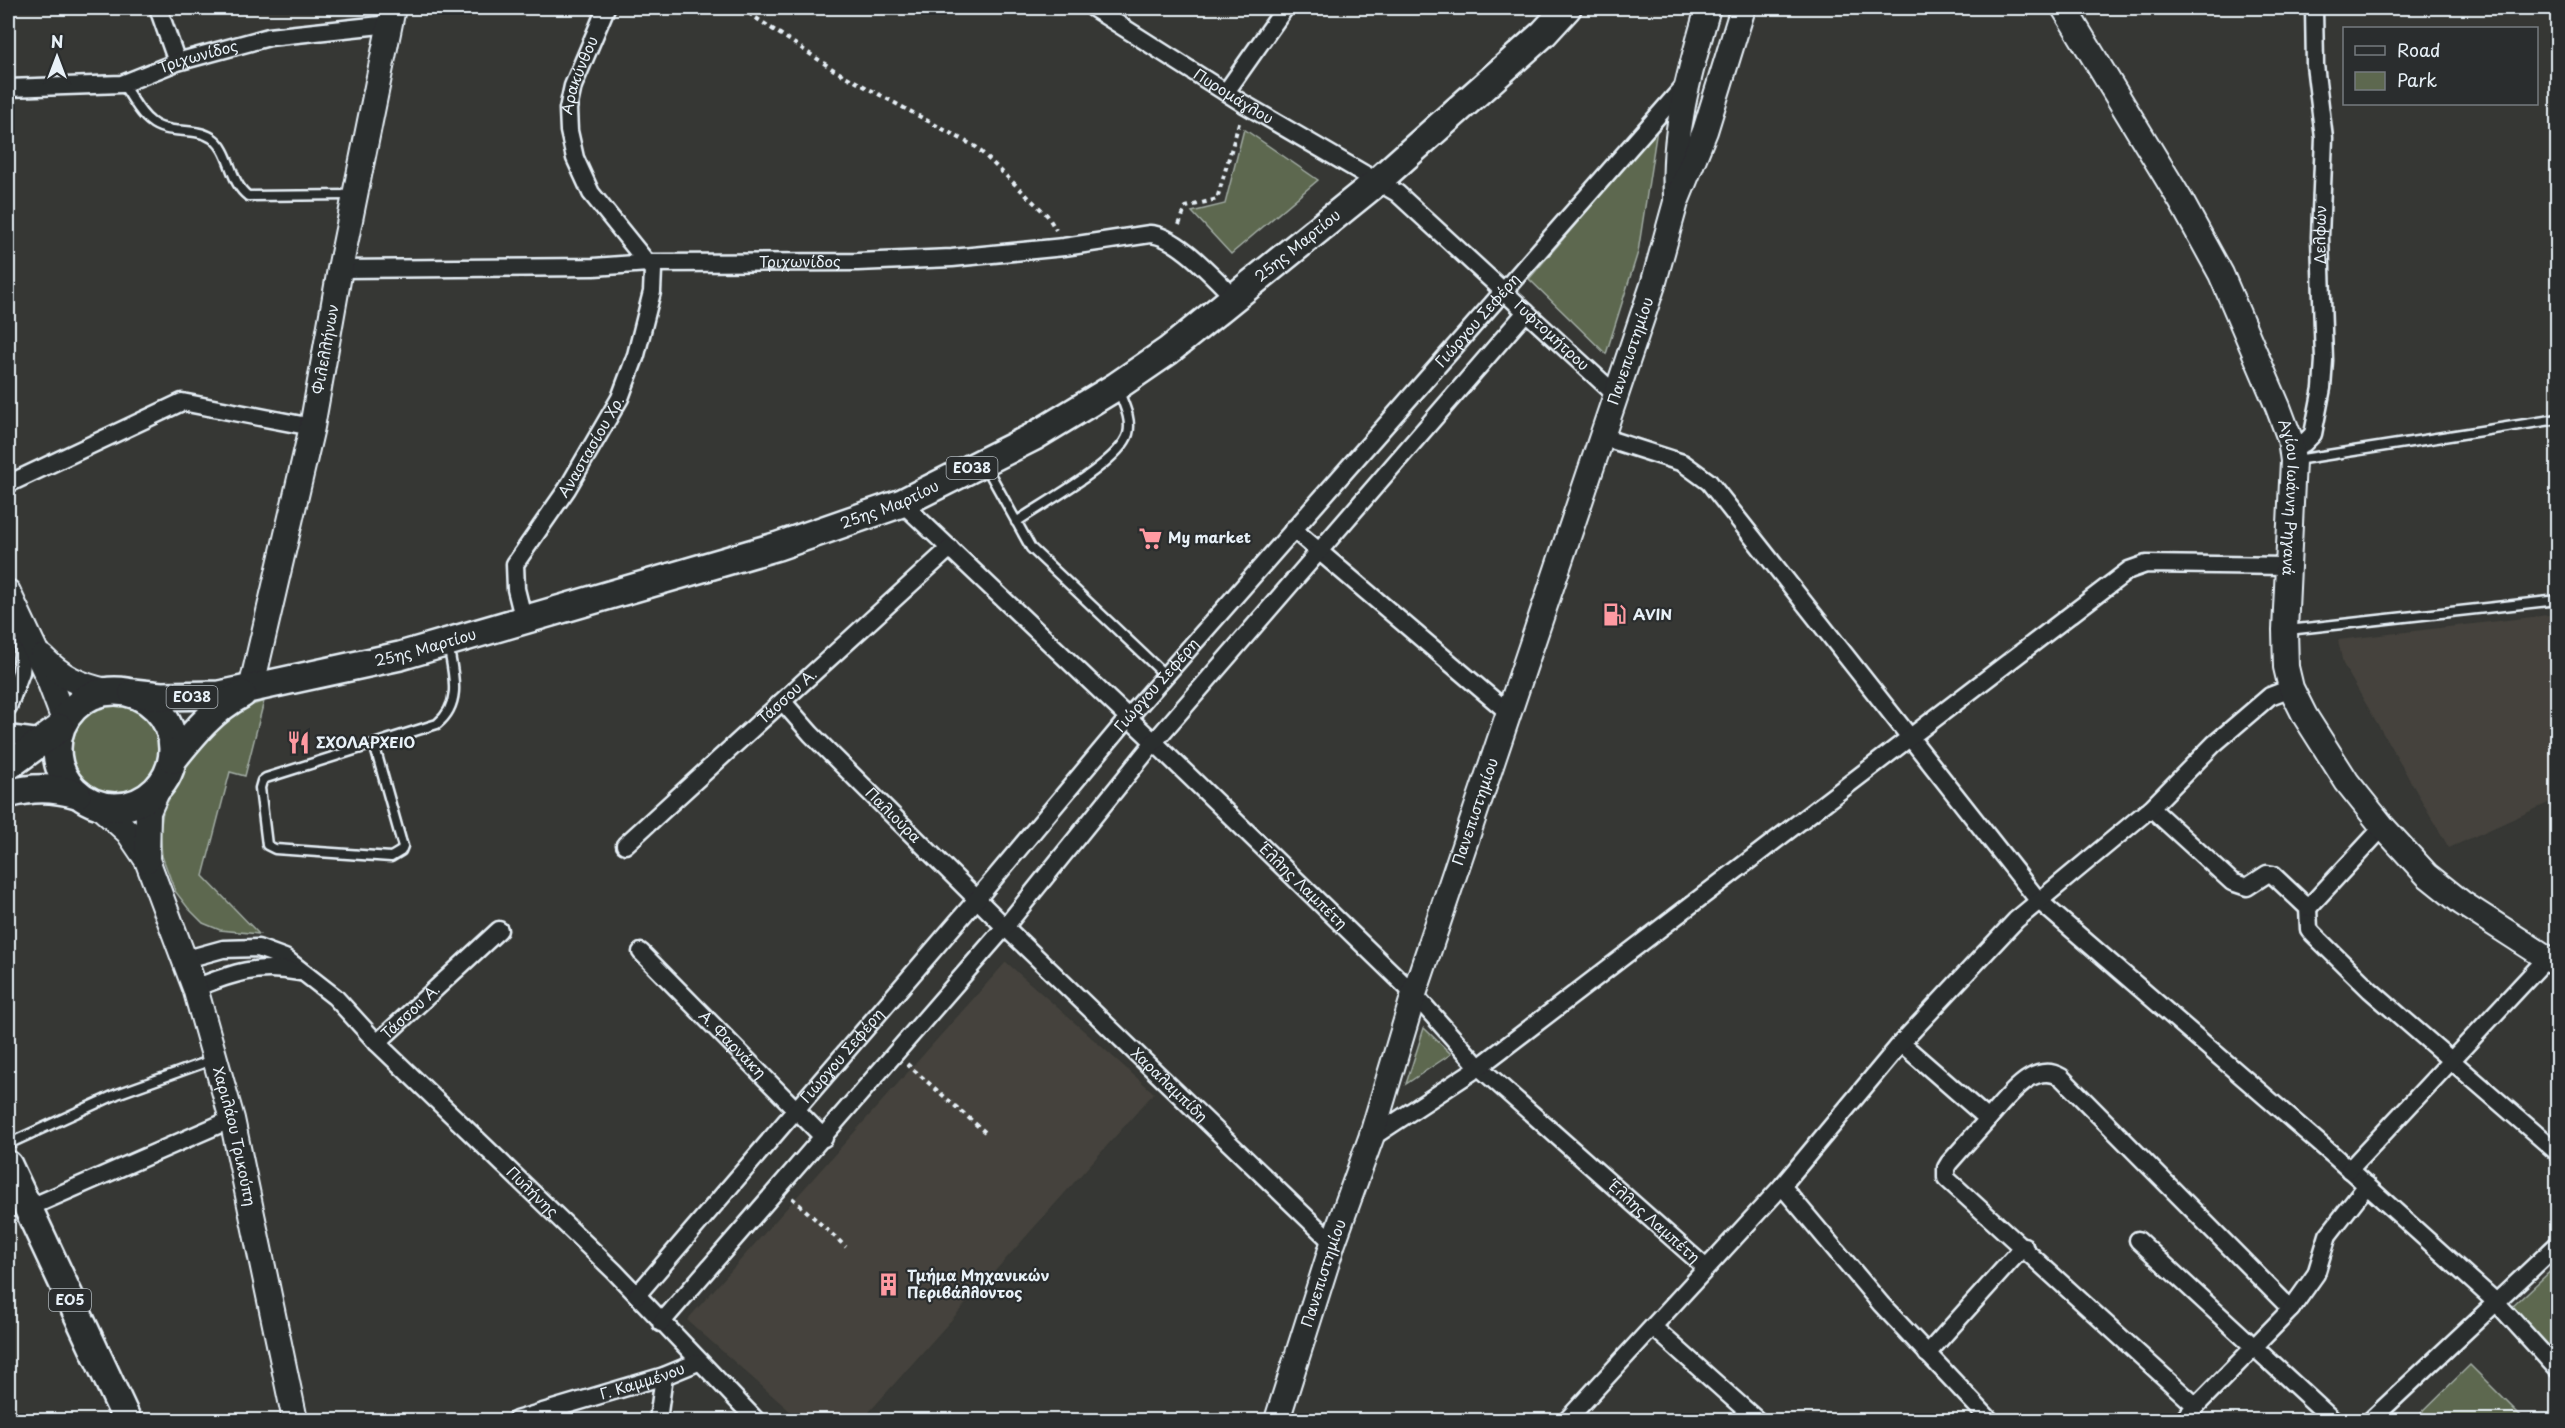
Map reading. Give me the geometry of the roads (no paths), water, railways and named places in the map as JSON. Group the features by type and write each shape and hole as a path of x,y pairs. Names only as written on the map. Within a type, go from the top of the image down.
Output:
{"main road":[{"name":"25ης Μαρτίου","path":"119,692 188,697 251,689 372,663 778,546 902,503 1033,437 1117,386 1168,351 1378,181 1544,33 1568,8"},
{"name":"25ης Μαρτίου","path":"173,759 204,722 227,702 251,689"},
{"name":"ΕΟ38","path":"8,766 57,729 82,700 119,692 148,700 160,711 169,726 173,742 173,759 170,770 158,789"},
{"path":"57,729 60,770 87,799"},
{"path":"8,794 26,788 47,787 113,807 129,805 145,799 158,789"},
{"name":"ΕΟ5","path":"9,1173 127,1420"}],"street":[{"path":"158,8 177,62"},
{"name":"Αρακύνθου","path":"606,8 573,86 568,109 568,132 577,164 591,193 648,263"},
{"name":"Πυρομάγλου","path":"1093,8 1244,104 1378,181"},
{"path":"1226,92 1285,8"},
{"name":"Πανεπιστημίου","path":"1676,202 1676,142 1686,84 1708,8"},
{"name":"Πανεπιστημίου","path":"1277,1420 1334,1243 1371,1138 1414,994 1653,285 1676,202 1705,132 1743,8"},
{"name":"Αγίου Ιωάννη Ρηγανά","path":"2064,8 2217,265 2264,372 2292,454 2285,630 2286,667 2291,688 2323,746 2383,827 2427,875 2462,903 2552,962"},
{"name":"Δελφών","path":"2292,454 2313,434 2322,388 2324,360 2320,237 2324,138 2315,65 2314,8"},
{"name":"Τριχωνίδος","path":"8,87 122,84 177,62 269,37 391,16"},
{"name":"Φιλελλήνων","path":"251,689 312,427 340,269 391,16"},
{"name":"Γιώργου Σεφέρη","path":"637,1295 977,899 1165,675 1686,84"},
{"name":"Γυφτομήτρου","path":"1378,181 1420,212 1616,395"},
{"name":"Τριχωνίδος","path":"340,269 594,267 648,263 857,262 952,258 1064,247 1158,234 1172,242 1235,298"},
{"name":"Αναστασίου Χρ.","path":"524,621 516,589 515,564 567,489 620,398 649,309 654,277 648,263"},
{"path":"662,1323 1005,927 1154,742 1526,312"},
{"path":"8,484 182,402 312,427"},
{"path":"1602,437 1683,463 1709,482 2038,900 2367,1185 2496,1302 2558,1370"},
{"name":"Έλλης Λαμπέτη","path":"902,503 1154,742 1414,994 1479,1067 1705,1267"},
{"path":"1293,529 1509,713"},
{"name":"Τάσσου Α.","path":"625,845 950,549"},
{"path":"1371,1138 1479,1067 2129,570 2146,564 2288,566"},
{"path":"8,592 36,651 57,729 8,734"},
{"path":"8,707 21,672 25,629"},
{"path":"36,651 68,679 83,686 119,692"},
{"path":"1567,1420 1653,1328 1705,1267 1782,1186 1901,1043 2016,920 2151,808 2238,723 2270,696 2291,688"},
{"name":"Παλιούρα","path":"783,702 811,734 1005,927"},
{"name":"Χαριλάου Τρικούπη","path":"147,860 148,812 158,789"},
{"name":"Χαριλάου Τρικούπη","path":"87,799 128,832 147,860 195,988 232,1119 295,1420"},
{"path":"2151,808 2232,882 2242,887 2252,886 2262,876 2271,874 2308,908 2310,929 2313,934 2370,990 2558,1154"},
{"path":"2308,908 2383,827"},
{"name":"Χαραλαμπίδη","path":"1005,927 1334,1243"},
{"name":"Τάσσου Α.","path":"377,1043 499,930"},
{"name":"Πυλήνης","path":"183,960 223,949 258,948 285,958 300,972 335,997 377,1043 637,1295 698,1362 756,1420"},
{"name":"Α. Φαρνάκη","path":"641,952 824,1138"},
{"path":"2349,1170 2452,1061 2552,962"},
{"name":"Πυλήνης","path":"195,988 249,969 265,968 300,972"},
{"path":"1901,1043 1988,1119"},
{"path":"2196,1406 2024,1246 1946,1178 1946,1168 1949,1163 1988,1119 2031,1076 2046,1071 2061,1077 2291,1309"},
{"path":"26,1209 232,1119"},
{"path":"2183,1420 2291,1309 2316,1274 2328,1235 2367,1185"},
{"path":"1782,1186 1927,1354 1990,1420"},
{"path":"2138,1240 2333,1420"},
{"path":"2371,1420 2558,1244"},
{"path":"1927,1354 2024,1246"},
{"path":"1653,1328 1757,1420"},
{"name":"Γ. Καμμένου","path":"516,1420 663,1376 698,1362"},
{"path":"658,1420 663,1376"}],"lane":[{"path":"122,84 150,122 164,128 212,137 219,146 241,190 248,196 356,195"},
{"path":"1016,522 1112,458 1124,442 1129,420 1117,386"},
{"path":"2292,454 2558,419"},
{"path":"984,462 1031,548 1165,675"},
{"path":"2285,630 2558,600"},
{"path":"374,744 402,840 403,846 397,855 391,857 270,848 264,837 260,788 262,781 374,744 437,724 452,709 454,685 447,642"},
{"path":"8,1144 117,1094 214,1060"}],"place":[{"name":"My market","path":"1150,538"},
{"name":"AVIN","path":"1615,615"},
{"name":"ΣΧΟΛΑΡΧΕΙΟ","path":"298,743"},
{"name":"Τμήμα Μηχανικών Περιβάλλοντος","path":"889,1285"}]}
